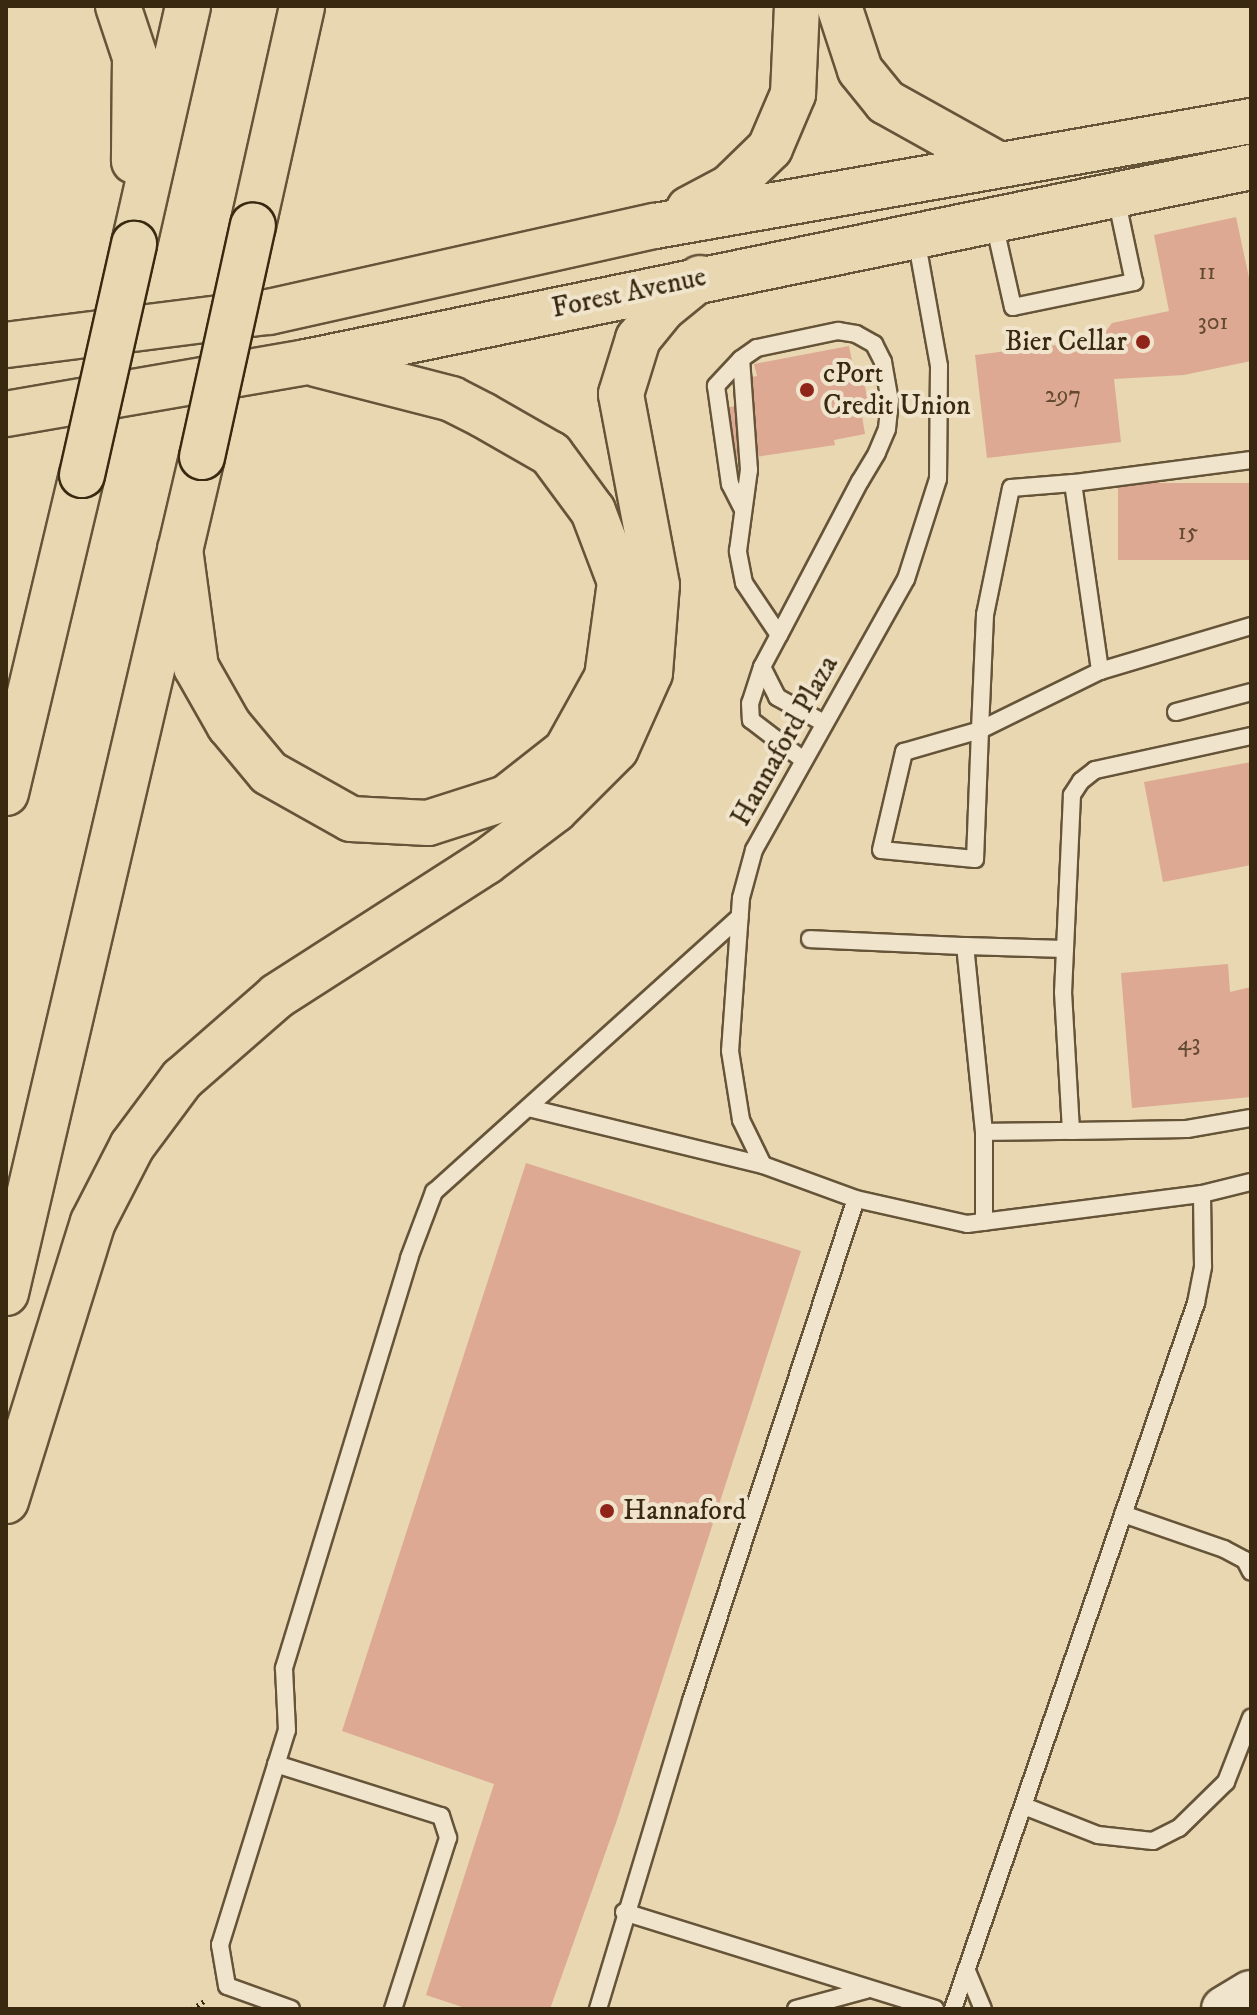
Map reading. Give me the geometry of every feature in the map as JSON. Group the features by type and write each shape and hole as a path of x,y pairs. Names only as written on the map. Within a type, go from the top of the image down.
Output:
{"highway":[{"path":"118,6 135,57 134,244"},
{"path":"6,793 188,6"},
{"path":"655,226 730,187 770,148 793,94 797,6"},
{"path":"839,6 860,70 886,102 999,165"},
{"path":"6,1293 304,18"},
{"path":"6,345 269,312 655,226 1251,121"},
{"name":"Forest Avenue","path":"6,414 306,362 700,278 1116,197 1251,167"},
{"path":"6,1501 93,1222 132,1146 182,1079 277,996 486,862 544,819 616,749 650,673 657,585 621,394 638,339 662,309 700,278"},
{"path":"180,549 196,667 229,725 269,773 351,819 428,823 506,798 566,751 607,677 620,582 593,511 551,454 483,415 452,399 306,362"}],"main road":[{"path":"1224,2009 1251,1993"}],"lane":[{"path":"993,221 1013,307 1134,282 1116,197"},
{"name":"Hannaford Plaza","path":"763,1165 741,1120 730,1051 739,917 754,850 822,722 906,579 938,479 939,366 916,237"},
{"path":"742,508 730,484 716,386 741,359 757,348 838,331 874,344 883,362 890,400 887,429 762,667 750,703 751,720 802,759"},
{"path":"741,359 749,470 738,551 744,583 779,635"},
{"path":"1251,460 1011,488 985,615 980,730 975,859 881,850 904,752 980,730 1100,671 1251,626"},
{"path":"1073,483 1100,671"},
{"path":"762,667 777,697 822,722"},
{"path":"1176,712 1251,692"},
{"path":"1071,1131 1065,949 1072,795 1081,781 1095,770 1251,736"},
{"path":"291,2009 227,1986 220,1965 220,1945 287,1730 284,1668 434,1192 485,1141 529,1108 739,917"},
{"path":"810,939 1065,949"},
{"path":"965,946 984,1132 984,1222"},
{"path":"529,1108 763,1165 856,1199 967,1224 1202,1194 1251,1182"},
{"path":"984,1132 1187,1129 1251,1118"},
{"path":"953,2009 1196,1303 1203,1266 1202,1194"},
{"path":"598,2009 624,1912 856,1199"},
{"path":"1123,1514 1224,1549 1245,1560 1251,1572"},
{"path":"1024,1806 1098,1835 1153,1841 1179,1828 1226,1782 1251,1718"},
{"path":"276,1764 441,1816 448,1838 393,2009"},
{"path":"624,1912 935,2009"},
{"path":"967,1971 983,2009"},
{"path":"796,2009 867,1989"}],"building":[{"path":"1236,217 1251,287 1251,361 1184,375 1114,379 1121,442 987,458 975,355 1075,343 1079,336 1106,331 1112,323 1169,311 1154,235"},
{"name":"cPort Credit Union","path":"849,346 853,366 861,365 869,408 861,410 865,434 834,440 835,445 729,461 720,409 751,403 747,378 757,376 754,364"},
{"path":"1118,483 1251,483 1251,560 1118,560"},
{"path":"1251,762 1251,865 1163,882 1144,782"},
{"path":"1228,964 1230,992 1251,987 1251,1097 1132,1108 1121,973"},
{"path":"526,1163 801,1251 617,1820 550,2009 468,2009 426,1995 494,1784 342,1731"}],"place":[{"name":"Bier Cellar","path":"1143,342"},
{"name":"cPort Credit Union","path":"807,390"},
{"name":"Hannaford","path":"607,1511"}]}
